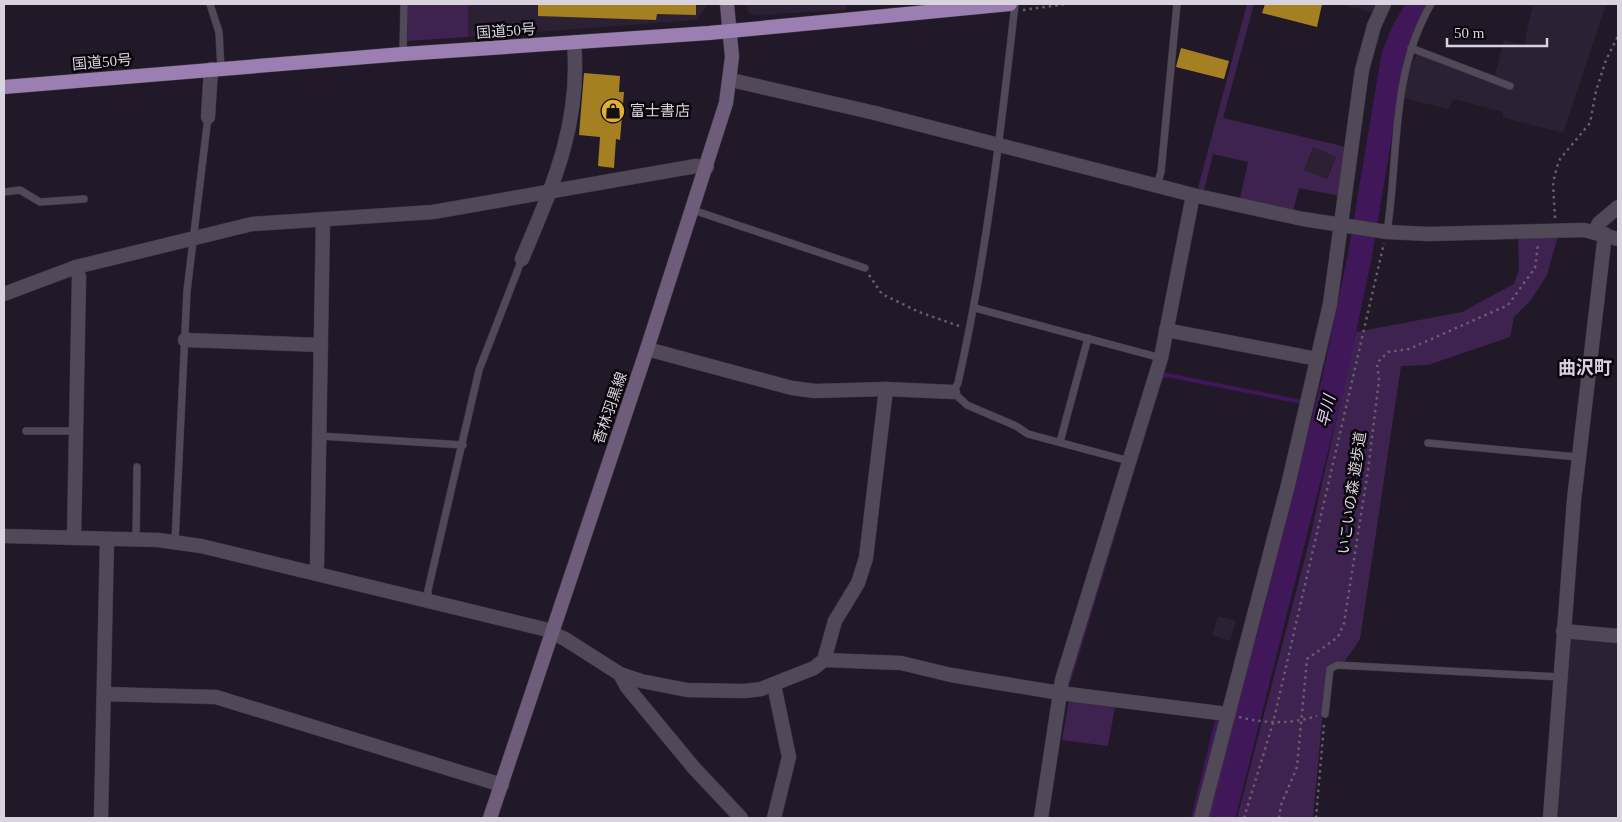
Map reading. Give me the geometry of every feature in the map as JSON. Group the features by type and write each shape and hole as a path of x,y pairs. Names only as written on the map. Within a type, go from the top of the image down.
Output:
{"highway":[{"name":"国道50号","path":"4,87 1015,7"}],"main road":[{"name":"香林羽黒線","path":"490,818 693,210 726,103 731,80 730,31 727,4"}],"street":[{"path":"1201,818 1288,486 1330,304 1344,226 1362,70 1371,35 1384,4"},
{"path":"522,259 550,192 571,123 576,60 574,42"},
{"path":"208,118 216,69"},
{"path":"731,80 1193,195 1344,226 1383,232 1606,235"},
{"path":"4,294 76,267 266,222 433,212 696,166 707,167"},
{"path":"1041,818 1060,693 1161,358 1193,195"},
{"path":"1550,818 1578,458 1606,235 1599,223 1618,207"},
{"path":"314,573 317,565 323,219"},
{"path":"74,538 79,277 76,267"},
{"path":"1166,330 1317,359"},
{"path":"185,340 321,345"},
{"path":"647,349 792,388 815,391 886,389 954,392"},
{"path":"4,536 175,542 314,573 552,633 620,674 664,687 687,690 744,691 774,685 814,668 824,660 835,621 858,583 864,566 886,389"},
{"path":"101,818 107,539"},
{"path":"1564,631 1618,636"},
{"path":"824,660 901,663 951,675 1060,693 1229,715"},
{"path":"620,674 627,686 694,768 741,818"},
{"path":"774,685 789,757 774,818"},
{"path":"104,694 216,696 502,785"}],"lane":[{"path":"210,4 219,32 216,69"},
{"path":"403,54 404,4"},
{"path":"1014,4 1003,111 975,308 958,383 954,392 967,405 1016,426 1028,434 1129,461"},
{"path":"1157,185 1161,172 1178,4"},
{"path":"1383,232 1402,79 1411,48 1431,4"},
{"path":"1411,48 1510,86"},
{"path":"175,542 187,291 195,239 208,118"},
{"path":"4,192 20,190 40,202 84,199"},
{"path":"693,210 865,268"},
{"path":"428,601 428,590 463,446 479,370 522,259"},
{"path":"975,308 1161,358"},
{"path":"1060,442 1088,338"},
{"path":"26,431 76,431"},
{"path":"320,436 463,446"},
{"path":"1428,443 1578,458"},
{"path":"136,540 137,467"},
{"path":"1325,714 1330,669 1337,664 1560,676"}],"path":[{"path":"1015,7 1066,4"},
{"path":"1554,222 1553,183 1557,167 1560,159 1590,124 1596,91 1606,60 1618,36"},
{"path":"1244,818 1273,723 1383,232"},
{"name":"いこいの森 遊歩道","path":"1279,818 1281,805 1297,767 1307,659 1338,637 1344,623 1368,470 1379,380 1377,362 1388,352 1417,346 1508,305 1535,268 1538,246"},
{"path":"865,268 882,294 919,312 970,329"},
{"path":"1229,715 1264,723 1273,723 1301,721 1325,714 1316,818"}],"shaded area":[{"path":"408,4 468,4 468,37 407,41"},
{"path":"468,4 707,4 707,6 696,20 468,37"},
{"path":"746,4 846,4 846,10 758,15 749,13"},
{"path":"1247,4 1254,4 1223,118 1346,147 1340,196 1299,188 1293,211 1240,198 1248,162 1213,154 1204,190 1198,188","holes":["1313,147 1336,157 1327,179 1304,170"]},
{"path":"1341,4 1379,4 1374,13"},
{"path":"1533,4 1606,4 1563,133 1502,117 1503,112 1454,99 1448,109 1404,98 1408,72 1420,49 1495,75 1504,40 1524,45"},
{"path":"1313,147 1336,157 1326,179 1303,170"},
{"path":"1558,236 1547,275 1531,300 1514,317 1510,337 1428,365 1401,366 1360,639 1345,661 1335,661 1327,666 1313,818 1237,818 1309,542 1356,332 1462,312 1514,284 1519,270 1518,238"},
{"path":"1218,616 1236,621 1230,641 1212,635"},
{"path":"1251,636 1257,637 1212,818 1204,818"},
{"path":"1571,636 1618,641 1618,818 1557,818"},
{"path":"1069,700 1115,707 1108,746 1062,740"}],"building":[{"path":"538,4 696,4 696,15 657,14 656,20 538,16"},
{"path":"1265,4 1322,4 1317,27 1262,13"},
{"path":"1181,48 1229,61 1224,79 1176,67"},
{"path":"584,73 620,76 619,92 624,92 620,140 616,139 614,168 598,166 600,137 579,135"}],"waterway":[{"name":"早川","path":"1223,818 1334,379 1360,255 1393,57 1402,34 1419,4"},
{"path":"1162,378 1163,375 1167,375 1302,402"},
{"name":"早川","path":"1326,379 1334,379"},
{"path":"1069,681 1119,516"},
{"path":"1193,818 1217,721"}],"place":[{"name":"富士書店","path":"613,111"}],"district":[{"name":"曲沢町","path":"1585,368"}]}
